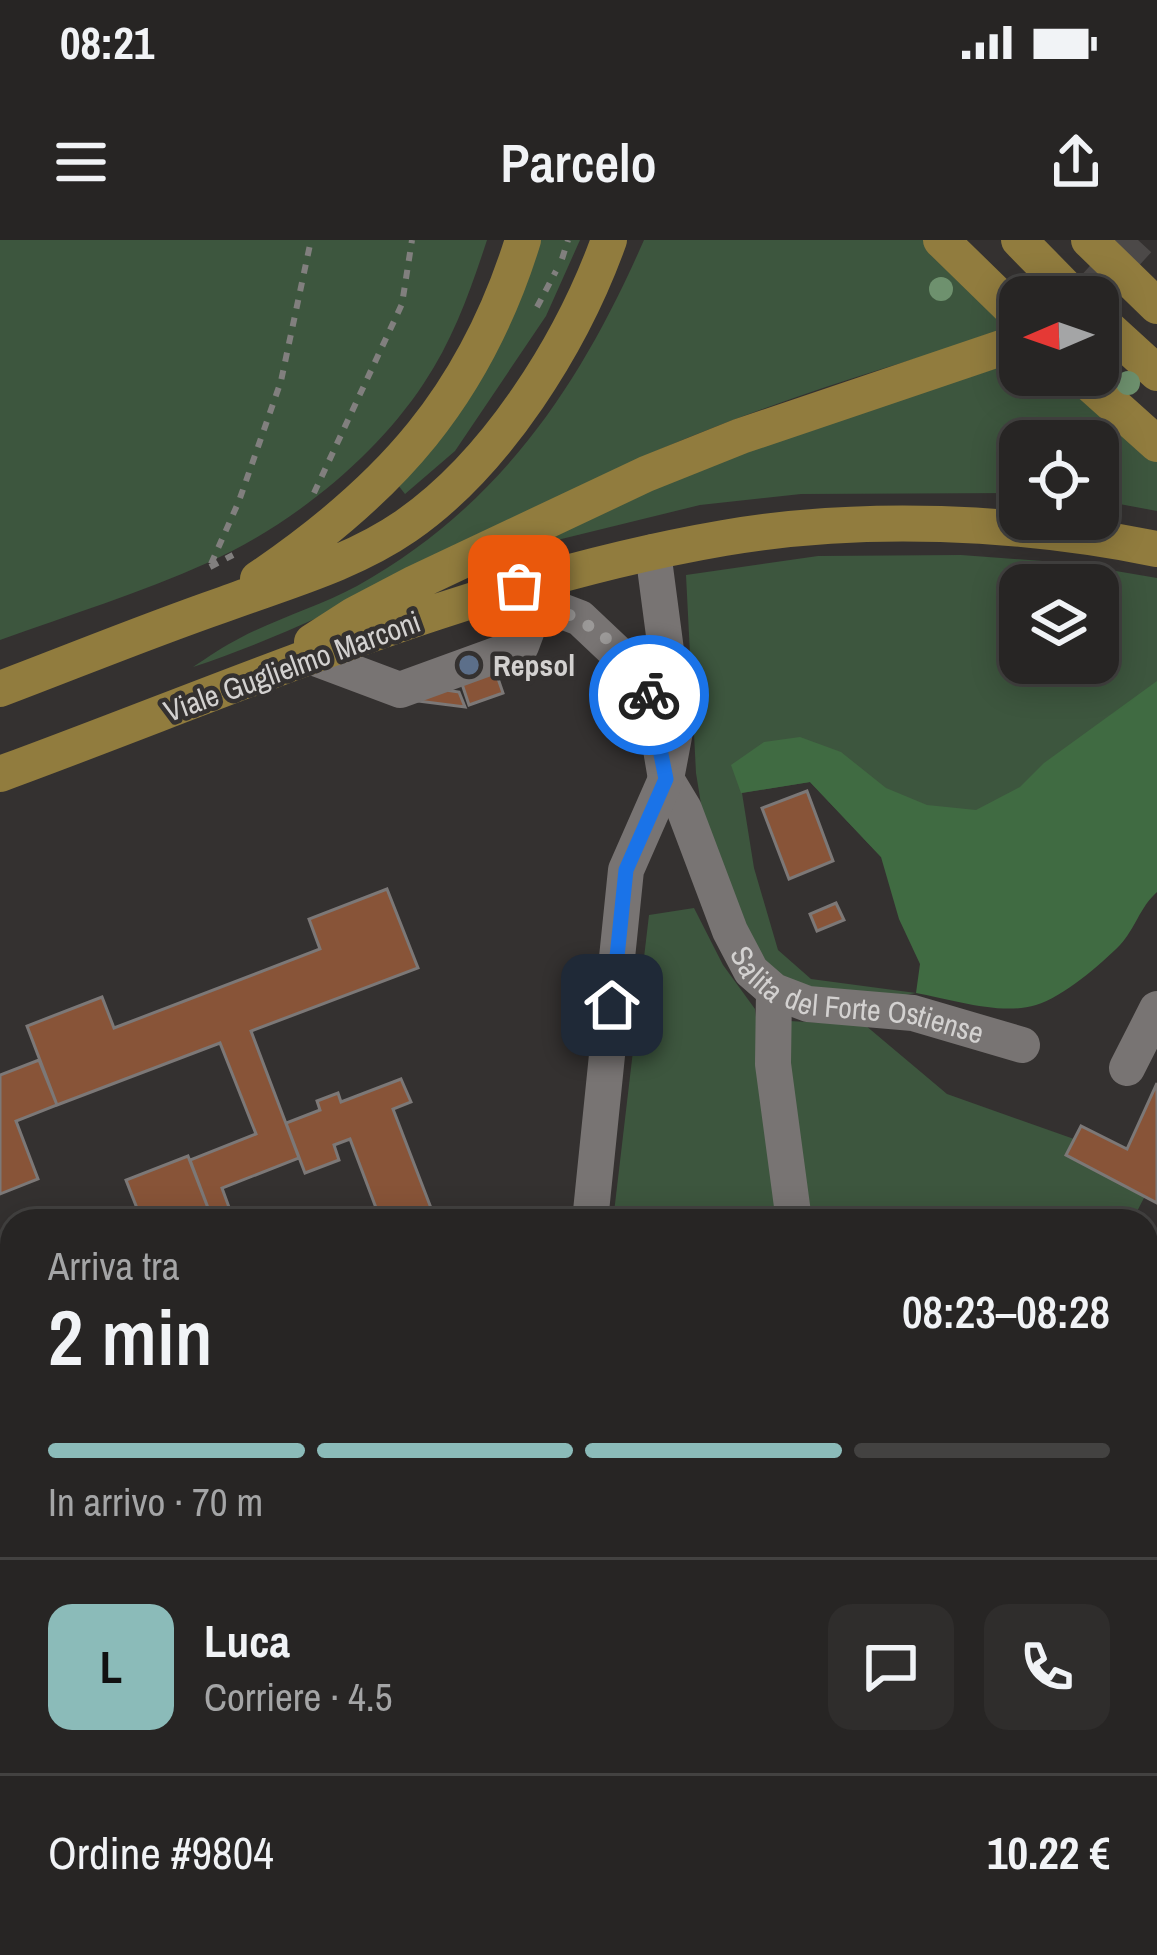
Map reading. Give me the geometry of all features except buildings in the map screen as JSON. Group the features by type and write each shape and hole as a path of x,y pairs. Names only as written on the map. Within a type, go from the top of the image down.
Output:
{"main road":[{"path":"217,606 318,536 410,453 445,408 482,342 523,240"},
{"path":"0,689 343,560 403,528 485,451 547,368 610,240"},
{"path":"941,240 999,311"},
{"path":"1017,240 1030,276"},
{"path":"1017,240 1054,276"},
{"path":"1089,240 1157,306"},
{"path":"254,680 354,615 646,474 999,337"},
{"path":"1119,339 1157,373"},
{"path":"1103,396 1157,445"},
{"name":"Viale Guglielmo Marconi","path":"0,774 491,594 542,591 653,552 774,532 878,526 1054,533 1157,549"}],"street":[{"path":"591,1209 623,891 643,824 666,779 676,726 653,552"},
{"path":"312,657 400,690 521,646 542,591"},
{"name":"Salita del Forte Ostiense","path":"542,591 580,618 634,669 654,708 666,779 684,809 730,931 751,971 774,991 808,1004 913,1013 1022,1045"},
{"path":"774,991 773,1064 792,1209"},
{"path":"1126,1068 1157,1009"}],"path":[{"path":"245,548 209,567 239,501 280,382 310,240"},
{"path":"308,502 402,304 412,240"}],"green space":[{"path":"0,240 487,240 452,332 424,383 381,438 328,488 269,530 207,563 0,640"},
{"path":"535,240 580,240 546,316 455,451 405,494 398,485"},
{"path":"644,240 926,240 999,314 999,334 859,376 707,430 608,473 300,626 193,667 254,631 357,586 453,519 530,438 563,393"},
{"path":"999,367 999,396 1086,396 1112,420 999,420 999,493 801,494 700,505 537,545 632,497 878,401"},
{"path":"1119,426 1157,461 1157,511 1119,504"},
{"path":"961,555 1075,564 999,564 999,684 1119,684 1119,572 1157,578 1157,820 881,857 810,782 742,793 754,868 778,950 811,979 916,993 890,998 838,994 774,977 753,954 707,841 696,773 686,575 818,556"},
{"path":"1157,681 1157,892 1125,939 1102,962 1058,995 1022,1008 992,1008 916,993 920,964 899,919 881,857 810,782 741,793 731,765 764,742 800,737 841,752 886,788 927,805 976,810 1020,787 1044,763"},
{"path":"694,908 723,965 755,1009 762,1064 789,1021 865,1025 947,1094 1074,1139 1067,1156 1145,1196 1138,1209 614,1209 649,915"}],"tunnel":[{"path":"1105,276 1138,240"}],"way so far":[{"path":"519,586 546,579 538,602 580,618 596,630 634,669 649,695"}],"place":[{"name":"Repsol","path":"469,665"}],"route":[{"path":"612,1005 626,870 666,779 649,695"}]}
